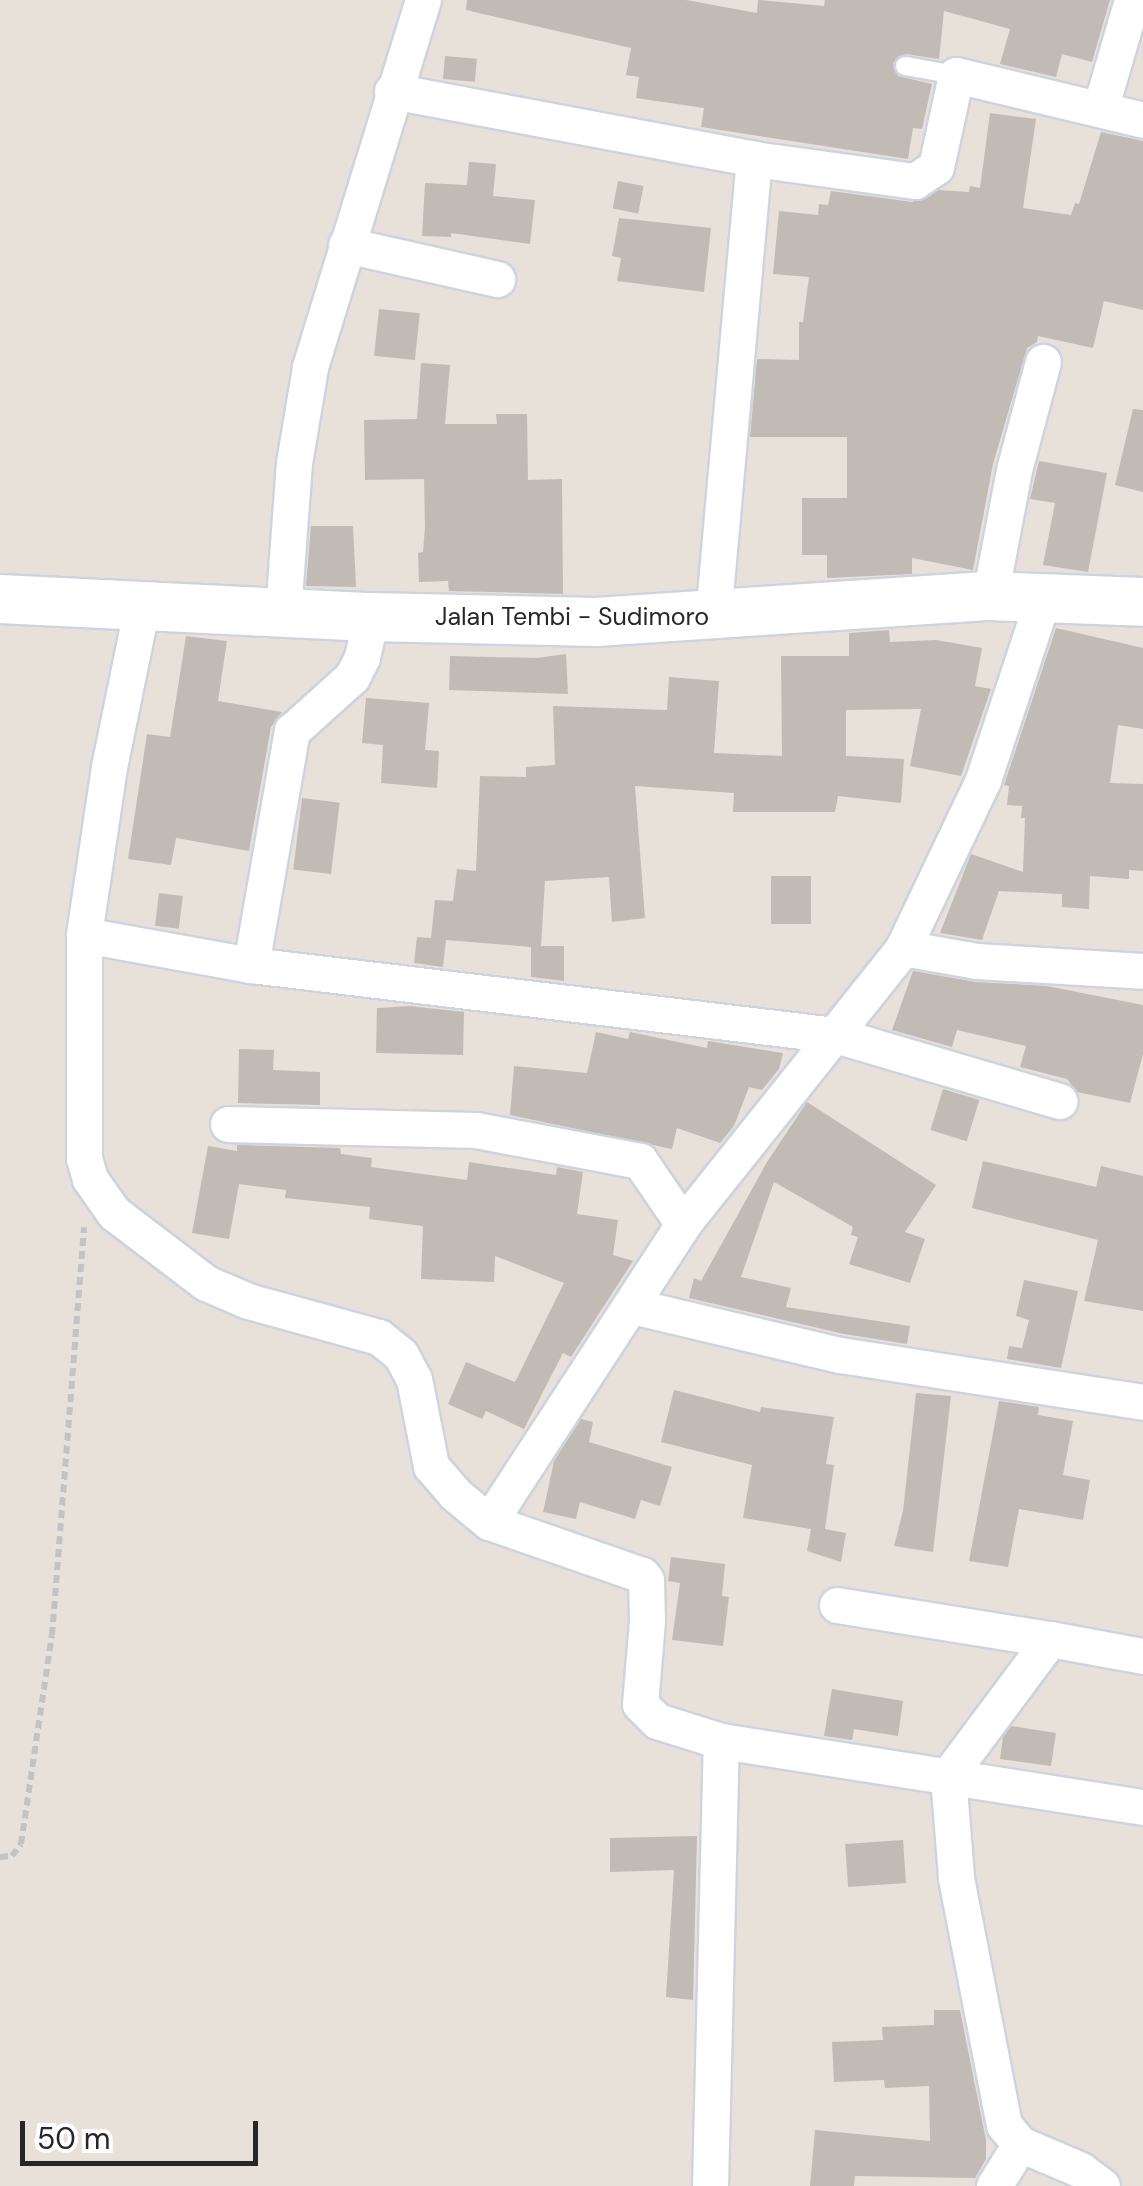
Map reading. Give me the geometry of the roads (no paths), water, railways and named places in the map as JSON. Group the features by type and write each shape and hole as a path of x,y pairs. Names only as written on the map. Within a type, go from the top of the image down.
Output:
{"main road":[{"name":"Jalan Tembi - Sudimoro","path":"0,599 371,617 596,622 990,596 1143,602"}],"street":[{"path":"283,612 294,463 310,367 392,90 423,0"},
{"path":"1101,106 1132,0"},
{"path":"392,90 754,159 915,181 927,177 936,167 956,75 1101,106 1143,120"},
{"path":"713,617 754,159"},
{"path":"346,245 497,279"},
{"path":"990,596 1014,470 1043,362"},
{"path":"489,1522 683,1224 903,948 983,780 1044,596"},
{"path":"142,606 109,767 84,936 80,1112 84,1158 99,1194 129,1226 206,1283 248,1301 379,1337 401,1355 414,1380 432,1466 455,1494 489,1522 642,1575 646,1621 640,1704 657,1722 721,1740 1143,1807"},
{"path":"251,965 292,731 310,710 352,677 362,657 371,617"},
{"path":"84,936 251,965 834,1035 1059,1101"},
{"path":"903,948 977,960 1143,971"},
{"path":"228,1124 476,1130 640,1161 683,1224"},
{"path":"632,1306 840,1355 1143,1402"},
{"path":"837,1605 1143,1656"},
{"path":"1050,1639 948,1776 956,1877 987,2019 1004,2126 1020,2144 1081,2170 1102,2186"},
{"path":"710,2186 721,1740"},
{"path":"994,2186 1020,2144"}],"lane":[{"path":"905,66 956,75"}]}
